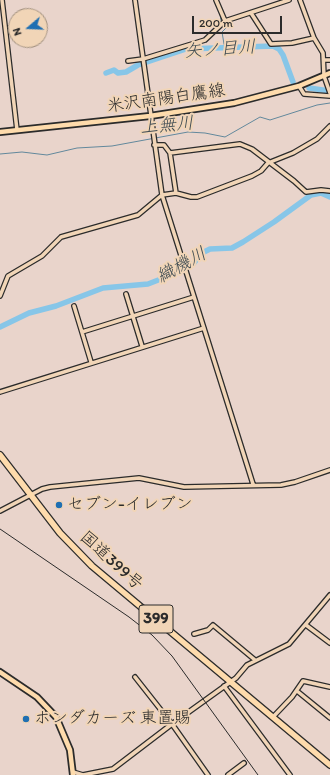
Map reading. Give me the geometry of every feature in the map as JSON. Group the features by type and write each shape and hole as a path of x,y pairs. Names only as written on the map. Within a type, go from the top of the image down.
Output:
{"highway":[{"name":"国道399号","path":"0,456 60,533 92,566 330,765"}],"main road":[{"name":"米沢南陽白鷹線","path":"0,132 150,116 234,103 299,86 330,72"},
{"path":"0,672 37,697 56,717 70,750 73,774"}],"street":[{"path":"2,0 17,130"},
{"path":"135,0 162,195 252,484"},
{"path":"216,0 225,21"},
{"path":"128,61 143,59 205,40 225,21 289,0"},
{"path":"300,0 314,38 321,48 324,60 324,76 330,93"},
{"path":"251,13 271,44 292,43 314,38"},
{"path":"324,60 330,60"},
{"path":"299,86 304,94 330,96"},
{"path":"0,296 8,276 42,256 61,237 138,215 162,195 176,193 191,198 205,195 252,176 261,171 268,163 292,153 317,139 330,126"},
{"path":"170,153 240,144 252,149 306,192 321,190 330,191"},
{"path":"154,145 164,145 170,153 176,193"},
{"path":"126,294 142,346"},
{"path":"82,332 194,298"},
{"path":"74,306 91,362"},
{"path":"0,392 142,346 204,328"},
{"path":"0,511 42,489 50,487 133,479 184,487 287,484 330,470"},
{"path":"73,774 83,775 113,769 172,724 231,682 255,660 289,644 330,595"},
{"path":"194,634 208,630 213,625 255,660"},
{"path":"306,625 330,643"},
{"path":"135,677 172,724 208,775"},
{"path":"273,717 297,691 303,681 330,687"},
{"path":"224,686 290,775"},
{"path":"297,691 330,718"},
{"path":"228,775 244,763"}],"waterway":[{"path":"220,13 221,21"},
{"path":"225,24 227,27 222,32 226,49"},
{"name":"矢ノ目川","path":"106,73 114,70 118,73 126,72 138,65 186,49 273,46 279,49 283,55 293,82"},
{"name":"矢ノ目川","path":"309,88 330,91"},
{"name":"上無川","path":"0,154 22,152 47,155 77,148 112,146 188,132 205,133 225,137 260,117 270,120 317,105 330,103"},
{"name":"織機川","path":"0,327 29,313 56,306 103,288 148,284 166,277 193,264 202,253 210,249 232,248 243,242 311,195 321,193 330,197"}],"railway":[{"path":"0,529 129,617 152,635 172,656 258,775"}],"place":[{"name":"セブン-イレブン","path":"59,505"},
{"name":"ホンダカーズ 東置賜","path":"26,719"}]}
